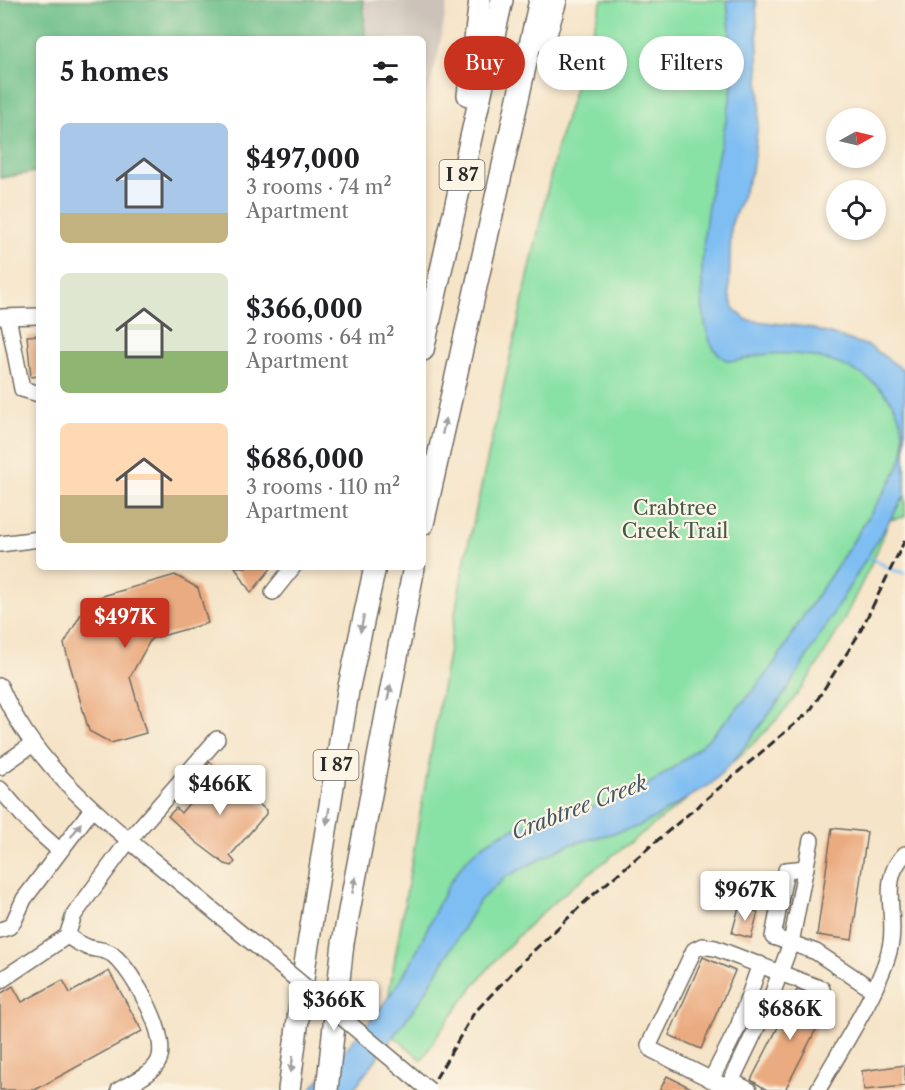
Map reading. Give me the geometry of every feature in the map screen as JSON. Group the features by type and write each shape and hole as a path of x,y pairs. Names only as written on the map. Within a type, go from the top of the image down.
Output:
{"highway":[{"path":"452,218 480,0"},
{"name":"I 87","path":"426,336 502,0"},
{"name":"I 87","path":"426,510 540,0"},
{"path":"483,248 556,0"},
{"name":"I 87","path":"289,1090 305,964 348,691 374,570"},
{"name":"I 87","path":"327,1090 343,943 413,570"}],"street":[{"path":"36,316 4,317 22,389 36,393"},
{"path":"0,544 36,539"},
{"path":"273,592 291,570"},
{"path":"0,686 21,728 92,809 429,1090"},
{"path":"0,981 67,936 74,915 129,840 217,739"},
{"path":"0,767 33,744"},
{"path":"0,789 32,826 60,851"},
{"path":"0,930 9,927 14,921 24,899 92,809"},
{"path":"729,1086 758,1029 791,943 811,840"},
{"path":"818,1090 873,990 891,940 889,900 892,873 905,854"},
{"path":"67,936 89,948 111,952 126,967 160,1032 162,1050 157,1065 144,1076 119,1090"},
{"path":"791,943 816,952 873,990"},
{"path":"750,1090 711,1080 652,1050 649,1045 694,950 702,946 715,948 822,989"},
{"path":"0,972 24,957 33,957"},
{"path":"711,1080 738,1027 760,964"}],"shaded area":[{"path":"0,0 448,0 437,60 426,96 426,36 36,36 36,173 0,179"}],"green space":[{"path":"0,0 363,0 365,36 36,36 36,172 0,178"},
{"name":"Crabtree Creek Trail","path":"602,0 750,0 744,54 744,36 639,36 639,90 740,90 715,313 838,350 905,404 905,517 889,520 874,558 838,631 806,683 781,715 710,781 587,875 529,925 471,990 445,1024 422,1060 383,1027 463,568 557,147 574,90 627,90 627,36 591,36"}],"water":[{"path":"727,0 756,0 760,107 752,171 731,225 729,294 734,309 747,320 807,327 869,346 905,371 905,495 785,693 736,758 711,784 637,827 568,845 506,877 480,900 422,998 353,1090 310,1090 399,983 447,888 466,861 478,849 495,837 514,829 600,805 640,789 683,760 724,722 765,676 776,660 886,490 900,464 904,446 900,419 890,399 876,385 838,364 795,354 756,356 730,361 715,349 707,331 702,280 705,226 731,90 744,90 744,36 730,36"}],"building":[{"path":"36,335 36,376 31,377 27,336"},
{"path":"237,570 270,570 251,593"},
{"path":"175,575 198,588 208,623 151,639 130,677 146,733 111,743 89,731 64,644 89,600"},
{"path":"210,762 266,810 266,814 230,856 235,862 232,866 225,864 196,842 168,816 176,808 181,813 211,777 203,770"},
{"path":"832,828 867,832 852,940 817,935"},
{"path":"739,907 758,912 751,938 732,933"},
{"path":"703,957 735,971 701,1049 669,1035"},
{"path":"109,971 142,1031 35,1090 0,1090 0,994 13,986 22,1002 63,980 70,993"},
{"path":"797,990 831,1000 785,1090 767,1090 751,1080"},
{"path":"905,1065 905,1086 864,1090 862,1071"},
{"path":"667,1076 695,1090 660,1090"}],"waterway":[{"path":"863,554 893,570 905,573"}],"railway":[{"path":"429,1090 474,1013 525,959 587,900 810,711 859,634 905,540"}],"water label":[{"name":"Crabtree Creek","path":"579,807"}]}
